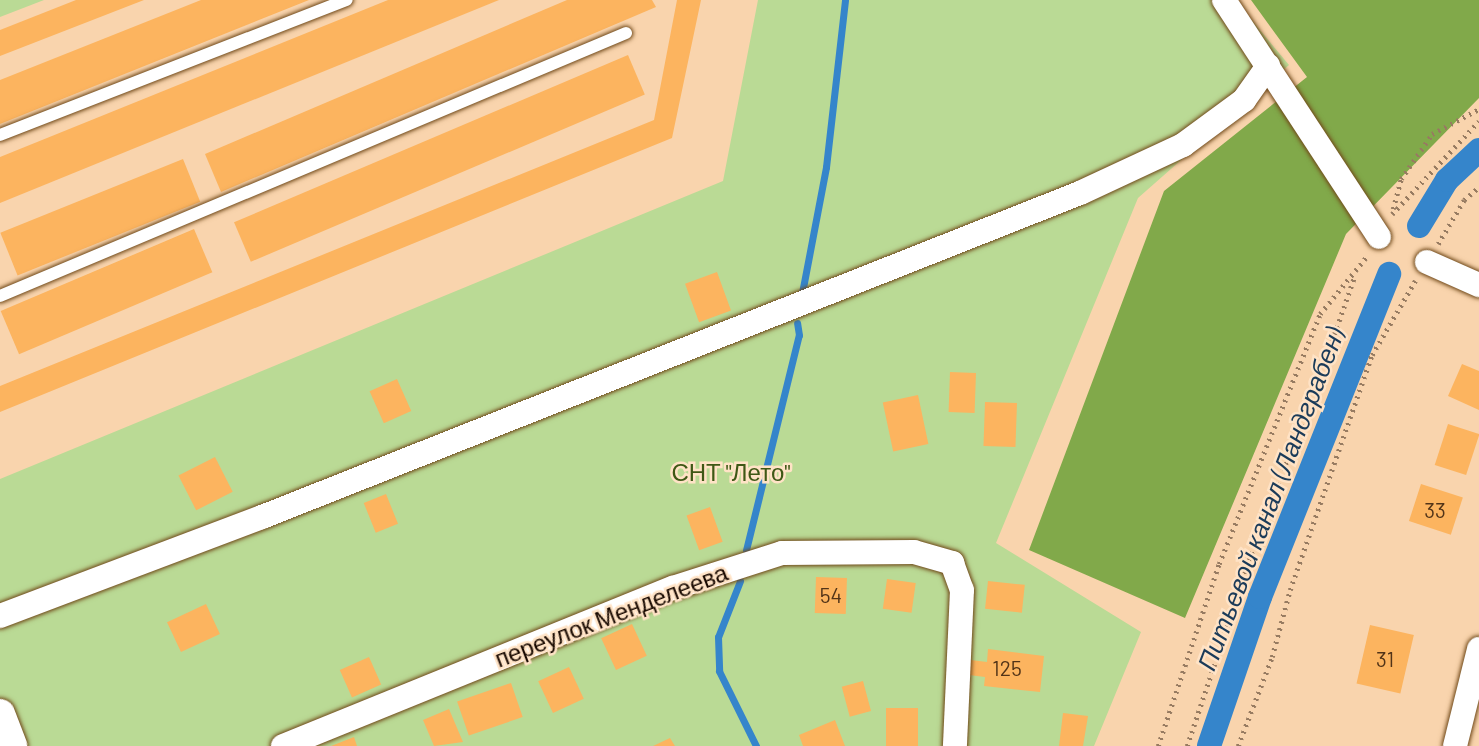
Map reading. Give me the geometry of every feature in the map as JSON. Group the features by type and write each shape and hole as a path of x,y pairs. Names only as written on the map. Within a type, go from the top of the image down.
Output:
{"street":[{"path":"1224,0 1379,237"},
{"path":"0,616 262,517 1080,193 1183,145 1244,100 1268,66"},
{"path":"1427,262 1479,285"},
{"name":"переулок Менделеева","path":"284,746 673,588 782,552 914,552 952,563 962,590 954,746"},
{"path":"1455,746 1479,649"},
{"path":"0,714 12,746"}],"lane":[{"path":"0,135 347,0"},
{"path":"0,296 626,33"}],"path":[{"path":"1393,211 1401,179 1432,134 1479,109"},
{"path":"1411,191 1479,121"},
{"path":"1238,746 1272,657 1290,590 1372,355 1464,201 1479,187"},
{"path":"1158,746 1219,564 1320,314 1356,274 1309,407 1264,516 1187,746"}],"green space":[{"path":"0,0 44,0 0,17"},
{"name":"СНТ \"Лето\"","path":"758,0 1235,0 1289,65 1138,198 996,543 1141,632 1094,746 0,746 0,479 723,181"},
{"path":"1251,0 1479,0 1479,98 1346,234 1185,618 1029,550 1164,191 1307,77"}],"building":[{"path":"76,0 144,0 0,56 0,30"},
{"path":"201,0 309,0 0,124 0,80"},
{"path":"388,0 499,0 0,203 0,157"},
{"path":"567,0 652,0 656,7 221,192 205,154"},
{"path":"677,0 701,0 672,138 0,412 0,386 654,120"},
{"path":"628,55 645,95 251,262 234,222"},
{"path":"183,159 200,202 18,275 0,233"},
{"path":"194,229 212,272 19,354 1,311"},
{"path":"717,272 731,311 699,322 685,284"},
{"path":"1462,364 1479,371 1479,410 1448,396"},
{"path":"950,372 976,373 975,413 949,412"},
{"path":"397,379 411,411 384,423 370,391"},
{"path":"918,395 928,444 893,451 883,402"},
{"path":"985,402 1017,403 1015,447 983,446"},
{"path":"1448,424 1479,434 1466,475 1435,465"},
{"path":"215,457 233,492 196,510 178,476"},
{"path":"1421,484 1463,498 1451,535 1409,521"},
{"path":"386,494 398,524 376,533 364,503"},
{"path":"710,507 723,542 699,550 687,516"},
{"path":"816,577 847,578 846,614 815,613"},
{"path":"887,579 916,583 912,613 883,609"},
{"path":"988,581 1025,585 1022,613 985,609"},
{"path":"206,604 220,634 181,652 167,622"},
{"path":"632,624 647,656 616,670 601,638"},
{"path":"1370,625 1414,635 1400,694 1357,683"},
{"path":"988,649 1044,656 1040,692 984,686 985,677 969,675 971,660 987,662"},
{"path":"369,657 381,684 352,697 340,670"},
{"path":"569,667 584,699 553,713 538,681"},
{"path":"863,681 871,711 850,717 842,687"},
{"path":"511,683 523,717 469,736 457,702"},
{"path":"886,708 918,708 918,746 886,746"},
{"path":"449,709 463,742 434,746 423,720"},
{"path":"1063,713 1088,716 1083,746 1059,746"},
{"path":"835,720 845,746 803,746 799,735"},
{"path":"354,737 357,746 331,746"},
{"path":"670,738 675,746 653,746"}],"waterway":[{"path":"802,293 826,167 845,0"},
{"name":"Питьевой канал (Ландграбен)","path":"1419,226 1447,180 1479,150"},
{"name":"Питьевой канал (Ландграбен)","path":"1209,746 1260,597 1389,274"},
{"path":"746,550 799,335 797,323"},
{"path":"740,581 718,637 719,671 756,746"}]}
